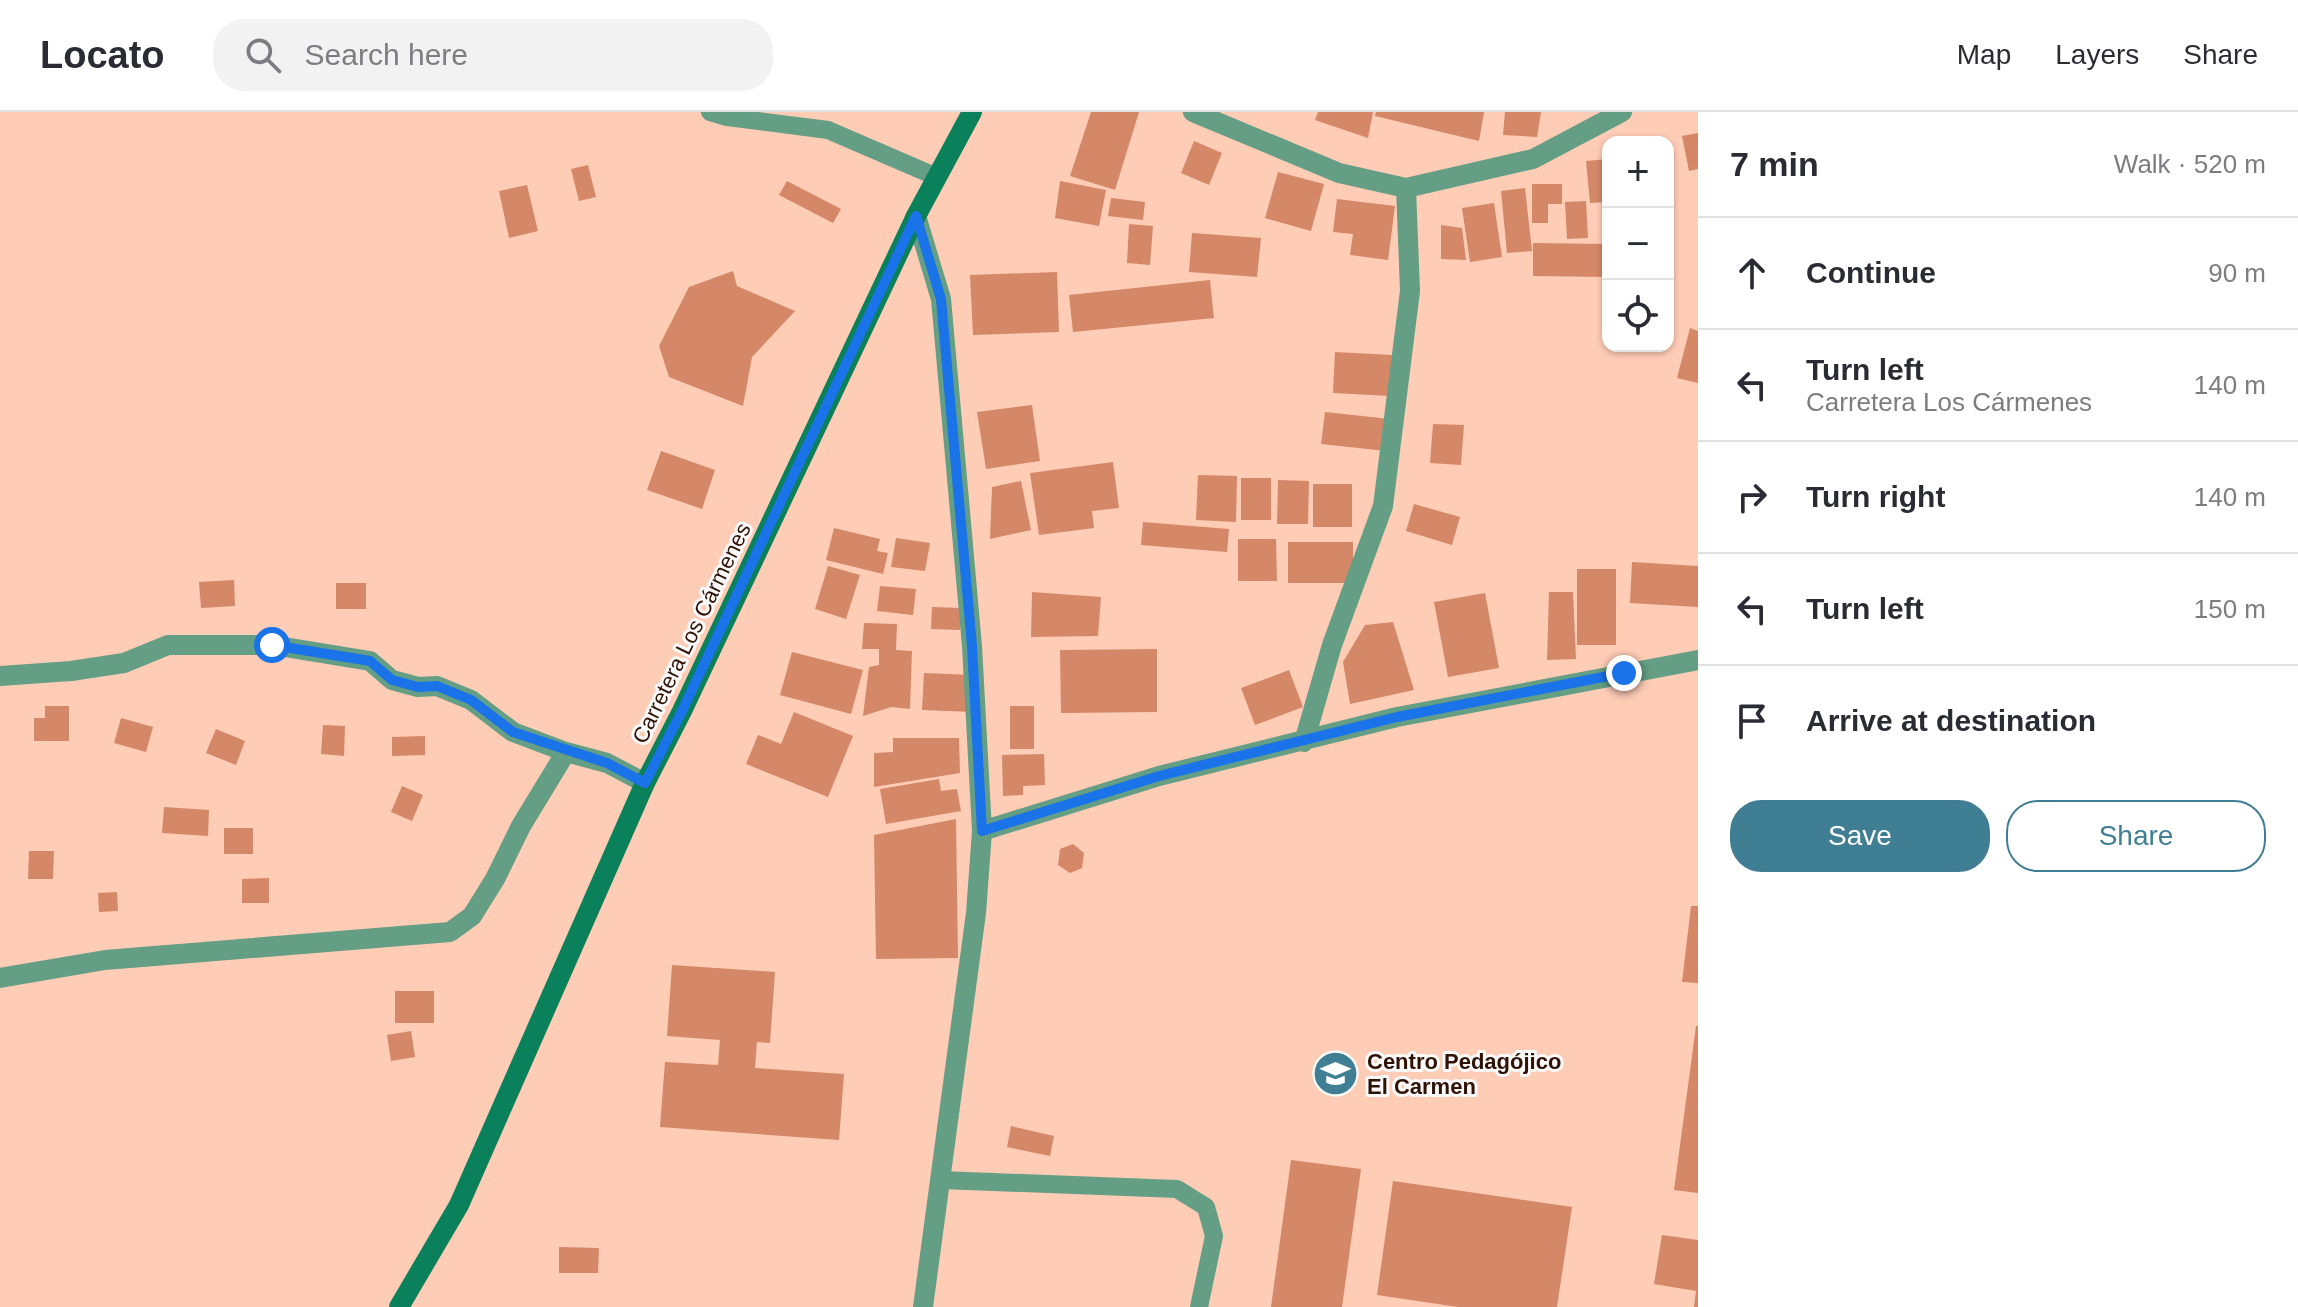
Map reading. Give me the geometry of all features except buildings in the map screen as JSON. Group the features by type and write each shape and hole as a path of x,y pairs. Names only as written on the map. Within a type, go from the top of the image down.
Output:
{"main road":[{"name":"Carretera Los Cármenes","path":"399,1307 459,1205 645,783 916,216 972,112"}],"street":[{"path":"1193,112 1339,173 1406,188 1533,159 1622,112"},
{"path":"1304,742 1332,645 1383,506 1410,291 1406,188"},
{"path":"916,216 941,299 972,646 982,831 976,913 923,1307"},
{"path":"0,676 71,671 124,663 168,645 272,645 370,661 392,680 418,687 437,686 471,700 513,732 607,763 645,783"},
{"path":"982,831 1159,776 1397,717 1698,660"},
{"path":"0,978 105,960 450,932 472,916 566,752"}],"lane":[{"path":"710,112 828,130 937,177"},
{"path":"816,112 828,130"},
{"path":"941,1180 1177,1189 1206,1207 1214,1236 1199,1307"}],"place":[{"name":"Centro Pedagójico El Carmen","path":"1336,1074"}],"route":[{"path":"272,645 370,661 392,680 418,687 437,686 471,700 513,732 607,763 645,783 916,216 941,299 972,646 982,831 1159,776 1397,717 1624,673"}]}
